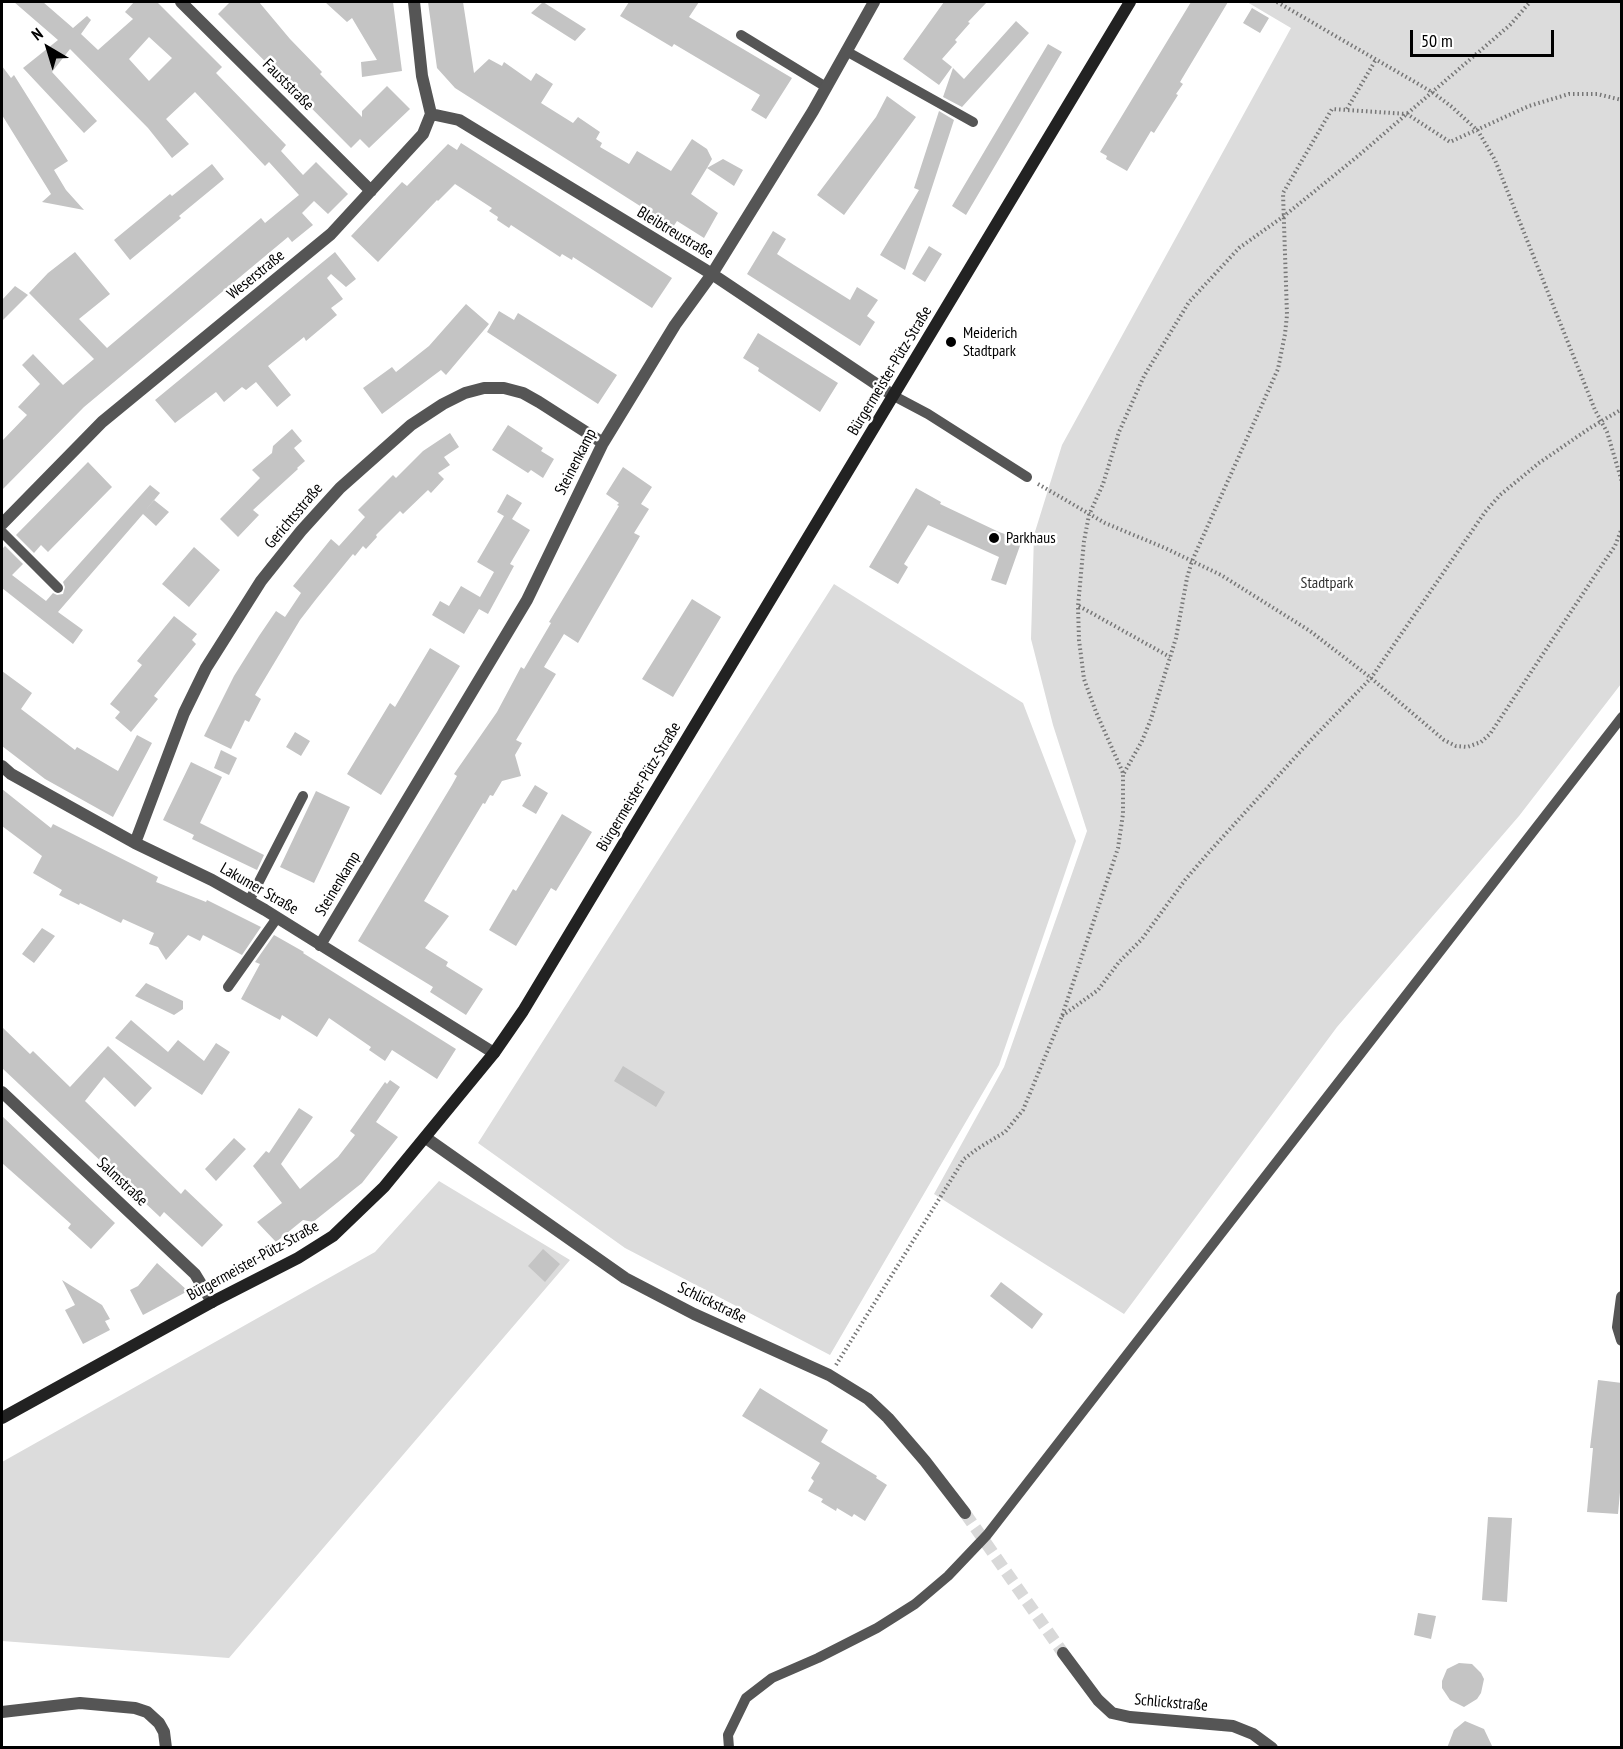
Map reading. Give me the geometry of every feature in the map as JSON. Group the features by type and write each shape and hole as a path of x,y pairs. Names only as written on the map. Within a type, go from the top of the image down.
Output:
{"main road":[{"name":"Bürgermeister-Pütz-Straße","path":"2,1418 212,1302 298,1258 333,1236 384,1187 494,1053 523,1011 1130,2"}],"street":[{"name":"Fauststraße","path":"181,2 371,191"},
{"path":"414,2 422,76 431,114"},
{"name":"Steinenkamp","path":"320,945 527,600 603,443 675,325 712,274 826,87 874,2"},
{"name":"Weserstraße","path":"2,524 102,422 331,234 423,134 431,114"},
{"name":"Bleibtreustraße","path":"431,114 459,120 712,274 894,396"},
{"name":"Gerichtsstraße","path":"135,843 184,713 206,668 261,581 339,488 402,433 443,404 465,393 484,388 504,388 524,393 603,443"},
{"name":"Lakumer Straße","path":"2,766 11,774 135,843 212,880 249,901 494,1053"},
{"name":"Salmstraße","path":"2,1092 195,1274 212,1302"},
{"name":"Schlickstraße","path":"426,1138 626,1278 694,1314 829,1375 868,1399 888,1418 925,1461 965,1513"},
{"path":"1622,1297 1618,1327 1622,1340"},
{"name":"Schlickstraße","path":"1063,1653 1098,1700 1113,1713 1130,1717 1233,1726 1253,1734 1272,1748"},
{"path":"2,1712 80,1703 135,1708 147,1712 159,1723 164,1732 166,1748"}],"lane":[{"path":"741,35 826,87"},
{"path":"846,51 973,122"},
{"path":"894,396 928,414 1027,477"},
{"path":"2,532 58,588"},
{"path":"729,1748 729,1735 746,1698 772,1678 877,1628 915,1604 948,1576 987,1535 1622,717"},
{"path":"249,901 303,796"},
{"path":"228,987 278,918"}],"path":[{"path":"1277,2 1432,92 1478,131 1499,171 1607,432 1622,482"},
{"path":"829,1375 964,1159 1005,1132 1016,1121 1031,1094 1062,1016 1118,848 1123,814 1123,773 1084,679 1078,640 1078,606 1084,541 1089,515 1103,484 1127,411 1144,376 1189,302 1239,248 1284,216 1407,114 1510,25 1530,2"},
{"path":"1347,110 1375,60"},
{"path":"1123,773 1142,741 1170,657 1176,638 1186,578 1192,561 1269,390 1281,354 1287,315 1283,193 1332,109 1407,114 1450,142 1529,106 1569,94 1597,94 1622,100"},
{"path":"1062,1016 1075,1009 1098,990 1123,957 1142,939 1204,858 1308,743 1371,678 1485,512 1500,495 1532,468 1622,409"},
{"path":"1027,477 1089,515 1221,575 1310,631 1371,678 1444,740 1456,746 1467,747 1481,742 1490,734 1615,546 1622,528"},
{"path":"1078,606 1170,657"}],"green space":[{"name":"Stadtpark","path":"1247,2 1621,2 1621,684 1519,816 1337,1027 1124,1314 934,1194 1004,1067 1087,831 1053,725 1031,639 1034,535 1062,445 1291,28"},
{"path":"834,584 1023,703 1076,841 999,1065 830,1355 625,1248 478,1143"},
{"path":"439,1181 570,1260 229,1658 2,1641 2,1462 375,1252"}],"building":[{"path":"14,2 43,2 73,28 87,16 91,20 81,34 98,50 133,19 125,12 134,2 157,2 222,67 216,73 286,145 281,151 303,175 316,162 348,194 328,214 314,201 302,213 313,225 292,242 288,237 84,407 2,490 2,441 27,415 18,407 40,384 22,365 33,354 63,385 94,359 29,293 48,273 75,252 110,294 79,319 107,348 261,218 265,223 299,195 269,162 265,166 195,92 166,119 189,144 172,158 148,128 70,49 52,72 97,121 84,133 23,68 58,40","holes":["149,37 172,58 149,81 129,59"]},
{"path":"230,2 259,2 322,72 320,74 362,117 362,111 387,86 410,109 369,148 360,139 351,148 218,14"},
{"path":"325,2 393,2 402,71 362,77 361,62 377,60 352,18 347,22"},
{"path":"428,2 463,2 474,73 489,59 502,66 504,62 531,81 536,73 553,84 541,103 573,123 578,117 600,132 596,139 602,143 600,147 629,164 637,151 671,171 692,139 707,149 712,159 691,194 718,213 704,238 677,221 673,227 455,88 437,68"},
{"path":"543,2 586,29 575,41 531,13"},
{"path":"629,2 699,2 689,17 792,78 766,119 751,110 760,95 674,44 672,47 620,16"},
{"path":"944,2 987,2 968,22 970,23 955,40 957,42 942,59 952,67 939,85 903,59"},
{"path":"1191,2 1228,2 1180,82 1183,84 1176,94 1178,95 1154,133 1151,131 1127,171 1106,159 1107,156 1100,152"},
{"path":"1252,8 1269,18 1260,33 1243,23"},
{"path":"1016,21 1029,33 962,107 943,97 953,68 964,79"},
{"path":"1048,44 1062,52 966,215 952,206"},
{"path":"2,66 11,78 14,75 68,161 54,170 66,190 84,210 42,202 51,194 2,115"},
{"path":"887,96 916,117 844,215 817,195 876,117"},
{"path":"939,111 954,120 905,270 880,255 919,190 914,188"},
{"path":"461,143 672,278 652,308 573,257 572,260 562,254 560,257 511,225 509,228 489,211 492,208 455,184 378,262 351,236 402,182 407,186 448,144 457,150"},
{"path":"723,159 743,170 734,186 707,168"},
{"path":"212,164 224,179 130,260 114,240 170,194 172,196"},
{"path":"773,231 786,239 777,254 850,300 857,287 878,300 867,316 875,322 860,346 747,274"},
{"path":"929,246 942,254 925,282 912,274"},
{"path":"335,252 356,279 346,287 331,274 327,278 343,299 331,308 337,315 306,341 304,337 268,366 291,395 277,407 256,382 246,390 242,387 224,402 216,392 175,423 155,400"},
{"path":"15,286 28,295 2,321 2,300"},
{"path":"466,304 489,324 446,375 441,370 382,414 363,388 392,367 396,372 429,346"},
{"path":"499,311 514,320 518,313 617,375 598,404 487,332"},
{"path":"758,333 838,383 820,412 758,371 759,368 743,358"},
{"path":"508,425 543,448 541,451 554,459 543,478 531,470 528,473 492,450"},
{"path":"292,429 302,441 294,448 305,461 253,510 259,515 238,537 220,519 260,478 252,470 272,453 273,446"},
{"path":"450,433 459,447 444,457 450,465 438,473 444,479 431,493 428,490 403,514 400,511 376,535 377,537 366,549 363,546 355,556 353,554 317,598 300,620 255,695 261,699 249,722 245,720 231,749 204,736 234,676 259,636 276,611 285,617 301,593 293,586 331,539 339,546 365,517 358,510 393,475 396,478 423,451"},
{"path":"88,462 112,487 48,552 41,545 34,553 16,535"},
{"path":"623,467 652,487 641,504 649,509 634,533 640,536 578,643 564,634 544,667 556,674 516,740 522,743 515,755 521,776 502,781 493,796 490,795 485,804 483,803 424,901 449,916 425,948 448,962 446,966 483,989 466,1015 430,992 433,987 358,941 452,785 457,776 454,774 497,712 521,667 524,669 551,623 549,622 619,506 617,505 619,503 606,494"},
{"path":"150,485 160,493 154,500 169,512 156,526 143,514 58,612 83,630 73,644 2,588 2,549 5,546 23,564 12,575 46,601 53,593 63,594 65,587 63,582"},
{"name":"Parkhaus","path":"916,488 941,502 940,504 999,532 1022,540 1006,585 991,580 999,557 928,525 904,564 908,567 898,584 869,567"},
{"path":"507,494 522,503 512,519 530,530 510,564 514,566 488,614 479,609 464,634 432,615 440,601 449,606 461,586 480,597 494,572 477,562 504,516 497,512"},
{"path":"194,547 220,570 189,607 162,584"},
{"path":"692,599 721,617 673,697 642,679"},
{"path":"174,616 197,634 192,640 196,644 154,696 158,699 131,732 115,718 120,712 110,704 142,665 137,661"},
{"path":"430,648 460,666 381,795 347,774 390,703 395,707"},
{"path":"2,671 32,693 21,709 75,750 77,747 118,771 137,735 152,743 113,817 45,779 2,746"},
{"path":"295,732 310,741 301,756 286,747"},
{"path":"221,750 237,758 229,775 214,768"},
{"path":"191,762 222,777 200,823 264,855 257,870 192,839 194,835 163,820"},
{"path":"535,785 548,793 536,814 522,806"},
{"path":"2,789 51,828 53,824 158,877 156,882 206,902 207,900 261,927 242,955 203,935 200,941 188,935 166,960 158,947 149,944 154,933 123,919 121,923 80,903 79,905 59,895 62,890 33,873 42,856 2,826"},
{"path":"316,791 350,807 314,883 280,867"},
{"path":"562,814 592,832 556,891 551,888 516,946 489,930 513,889 516,891"},
{"path":"42,928 55,936 34,963 22,954"},
{"path":"274,935 456,1049 437,1079 392,1050 385,1061 369,1050 371,1047 329,1018 317,1037 282,1015 280,1020 241,999 260,964 255,962"},
{"path":"146,983 183,1001 183,1009 174,1015 135,996"},
{"path":"131,1020 168,1052 178,1040 204,1061 216,1043 230,1052 202,1095 115,1038"},
{"path":"2,1027 30,1054 33,1051 70,1087 108,1046 152,1088 135,1107 104,1077 85,1101 181,1194 185,1189 223,1225 202,1247 164,1212 160,1217 2,1068"},
{"path":"623,1066 665,1092 656,1107 614,1081"},
{"path":"390,1080 400,1087 376,1122 398,1137 362,1183 313,1222 303,1220 276,1242 257,1222 282,1203 253,1166 266,1151 269,1153 299,1108 313,1117 281,1164 300,1189 338,1157 355,1135 350,1131 385,1082 387,1084"},
{"path":"2,1116 115,1223 91,1249 68,1228 71,1224 2,1163"},
{"path":"234,1138 246,1149 216,1181 205,1169"},
{"path":"543,1249 560,1264 545,1282 528,1266"},
{"path":"157,1263 188,1291 143,1315 130,1290 138,1286"},
{"path":"62,1280 102,1305 110,1319 105,1321 110,1330 83,1344 65,1310 75,1305"},
{"path":"1001,1282 1043,1314 1032,1329 990,1296"},
{"path":"1598,1380 1622,1383 1622,1470 1618,1514 1587,1512 1593,1448 1590,1448"},
{"path":"760,1388 828,1430 821,1442 877,1476 876,1478 887,1485 865,1521 854,1514 852,1517 837,1508 836,1511 821,1502 823,1499 808,1491 814,1481 811,1478 820,1463 742,1416"},
{"path":"1488,1517 1512,1518 1507,1602 1482,1600"},
{"path":"1418,1613 1436,1616 1431,1639 1414,1635"},
{"path":"1459,1663 1472,1664 1484,1679 1477,1699 1464,1707 1450,1700 1442,1688 1447,1669"},
{"path":"1465,1721 1484,1729 1493,1748 1447,1748 1454,1730"}],"tunnel":[{"path":"965,1513 1063,1653"}],"place":[{"name":"Meiderich Stadtpark","path":"951,342"},
{"name":"Parkhaus","path":"994,538"}]}
